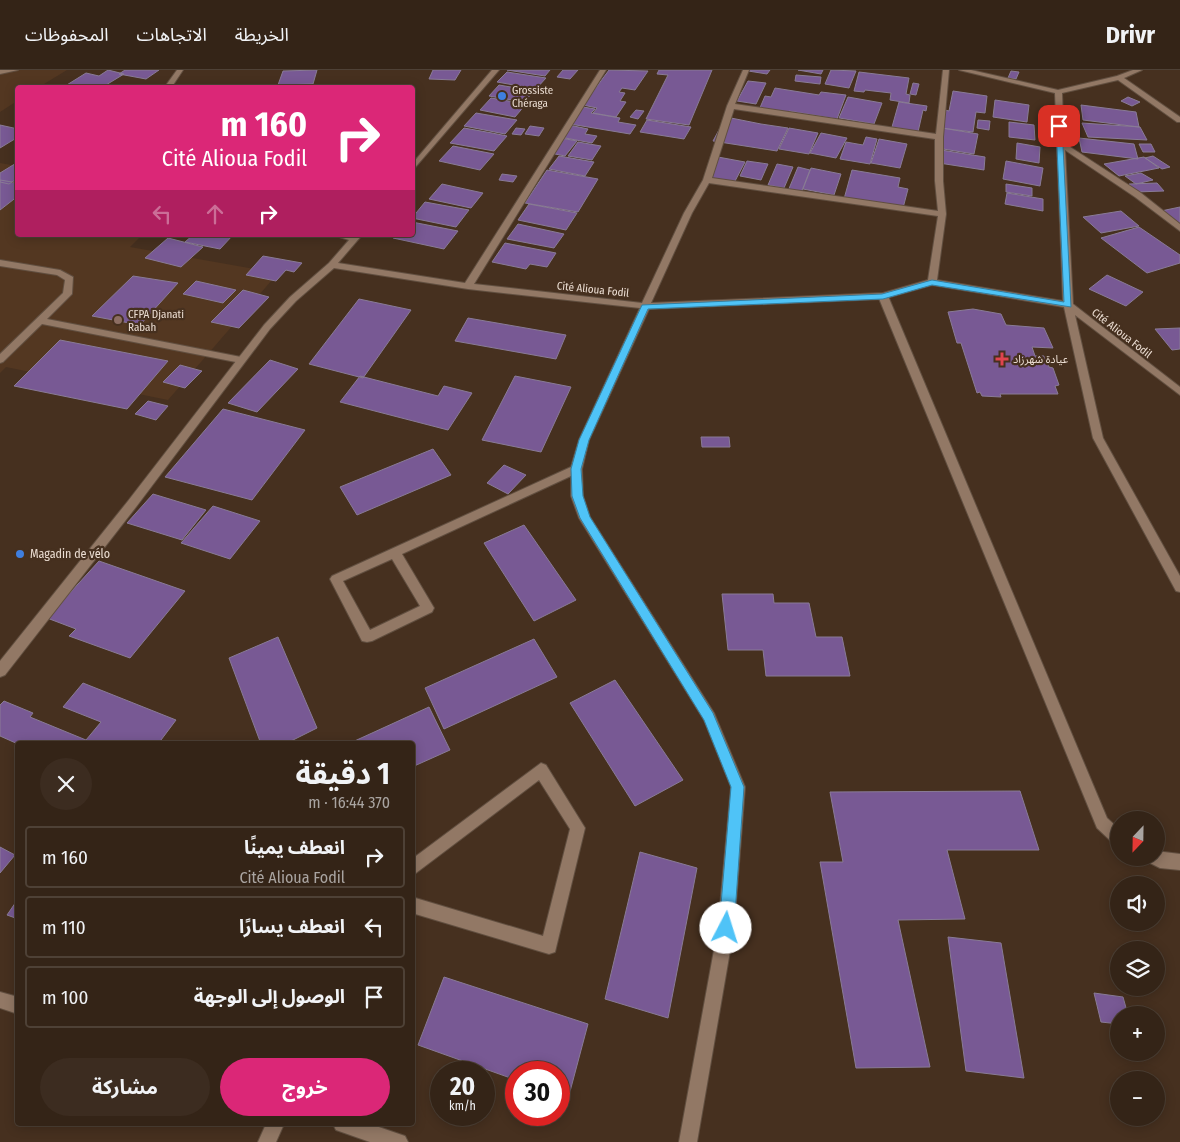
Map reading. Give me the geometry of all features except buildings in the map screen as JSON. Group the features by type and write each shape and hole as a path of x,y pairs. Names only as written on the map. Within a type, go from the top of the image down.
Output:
{"street":[{"path":"0,72 15,70"},
{"path":"169,85 180,70"},
{"path":"415,165 496,70"},
{"path":"468,286 603,70"},
{"path":"688,1142 726,928 738,787 709,716 585,518 577,496 576,469 584,440 688,213 707,180 731,106 746,70"},
{"path":"932,282 942,214 939,181 939,137 946,70"},
{"path":"962,70 1058,92 1119,78 1139,70"},
{"path":"1119,78 1180,120"},
{"path":"1058,92 1068,305 1098,438 1180,587"},
{"path":"731,106 939,137"},
{"path":"1059,143 1138,195 1180,228"},
{"path":"707,180 942,214"},
{"path":"0,671 132,504 241,360 293,299 332,265 357,237"},
{"path":"0,263 60,273 70,279 67,294 0,360"},
{"name":"Cité Alioua Fodil","path":"332,265 468,286 645,306 883,296 932,282 1068,305 1180,392"},
{"path":"883,296 1102,823 1110,830"},
{"path":"40,321 241,360"},
{"path":"395,554 428,608 367,636 336,579 395,554 576,469"},
{"path":"415,868 541,770 578,828 549,946 415,906"},
{"path":"1165,860 1180,862"},
{"path":"0,1000 15,1005"},
{"path":"267,1142 274,1126"},
{"path":"348,1126 398,1142"}],"shaded area":[{"path":"0,70 67,70 42,85 15,85 15,102 0,112"},
{"name":"CFPA Djanati Rabah","path":"0,163 15,166 15,237 140,237 130,247 278,273 168,400 6,367 0,373"}],"place":[{"name":"Grossiste Chéraga","path":"502,96"},
{"name":"CFPA Djanati Rabah","path":"118,320"},
{"name":"عيادة شهرزاد","path":"1002,359"},
{"name":"Magadin de vélo","path":"20,554"}],"route":[{"path":"726,928 738,787 709,716 585,518 577,496 576,469 584,440 645,306 883,296 932,282 1068,305 1059,126"}]}
